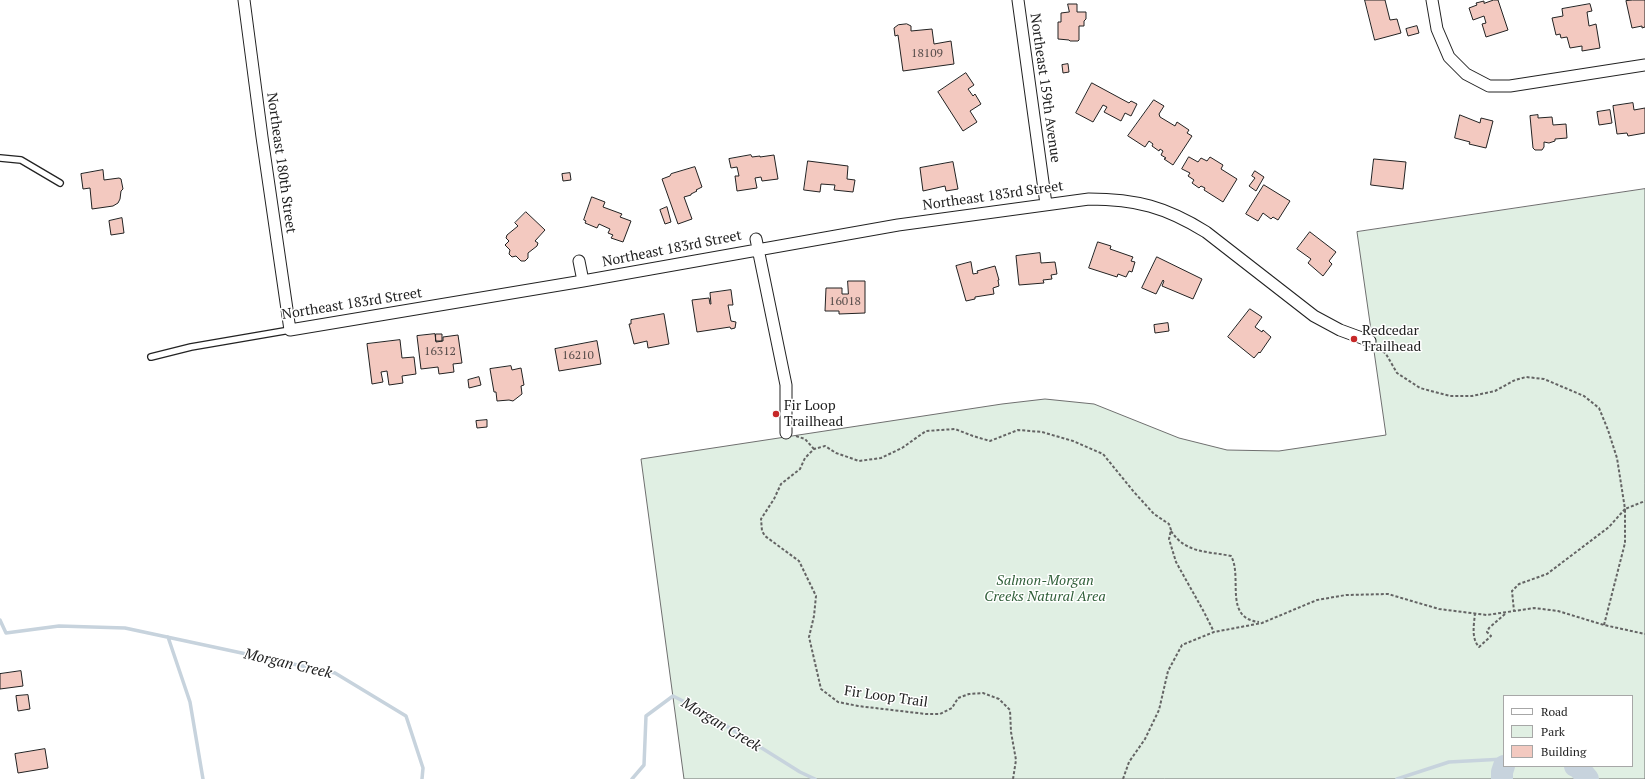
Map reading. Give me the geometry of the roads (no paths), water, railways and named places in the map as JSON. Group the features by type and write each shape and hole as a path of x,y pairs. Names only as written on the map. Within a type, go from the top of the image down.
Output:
{"street":[{"name":"Northeast 180th Street","path":"244,0 290,330"},
{"name":"Northeast 159th Avenue","path":"1018,0 1046,204"},
{"path":"1432,0 1437,29 1449,56 1466,74 1489,86 1510,86 1645,65"},
{"name":"Northeast 183rd Street","path":"290,330 583,281 757,244 1046,204 1089,199 1115,199 1143,203 1173,213 1206,232 1314,316 1340,330 1370,341"},
{"path":"757,244 786,386 786,433"},
{"path":"579,261 583,281"}],"lane":[{"path":"0,158 21,160 60,182"},
{"name":"Northeast 183rd Street","path":"150,357 191,347 290,330"}],"waterway":[{"name":"Morgan Creek","path":"0,620 6,633 59,626 125,628 335,673 406,716 423,768 422,779"},
{"name":"Morgan Creek","path":"168,637 190,702 203,779"},
{"name":"Morgan Creek","path":"632,779 644,765 646,716 673,696 701,710 800,772 815,779"},
{"name":"Morgan Creek","path":"1397,779 1449,762 1503,759"},
{"path":"1502,779 1504,767"},
{"path":"1577,767 1588,779"}],"place":[{"name":"Redcedar Trailhead","path":"1354,339"},
{"name":"Fir Loop Trailhead","path":"776,414"}],"park label":[{"name":"Salmon-Morgan Creeks Natural Area","path":"1045,590"}]}
